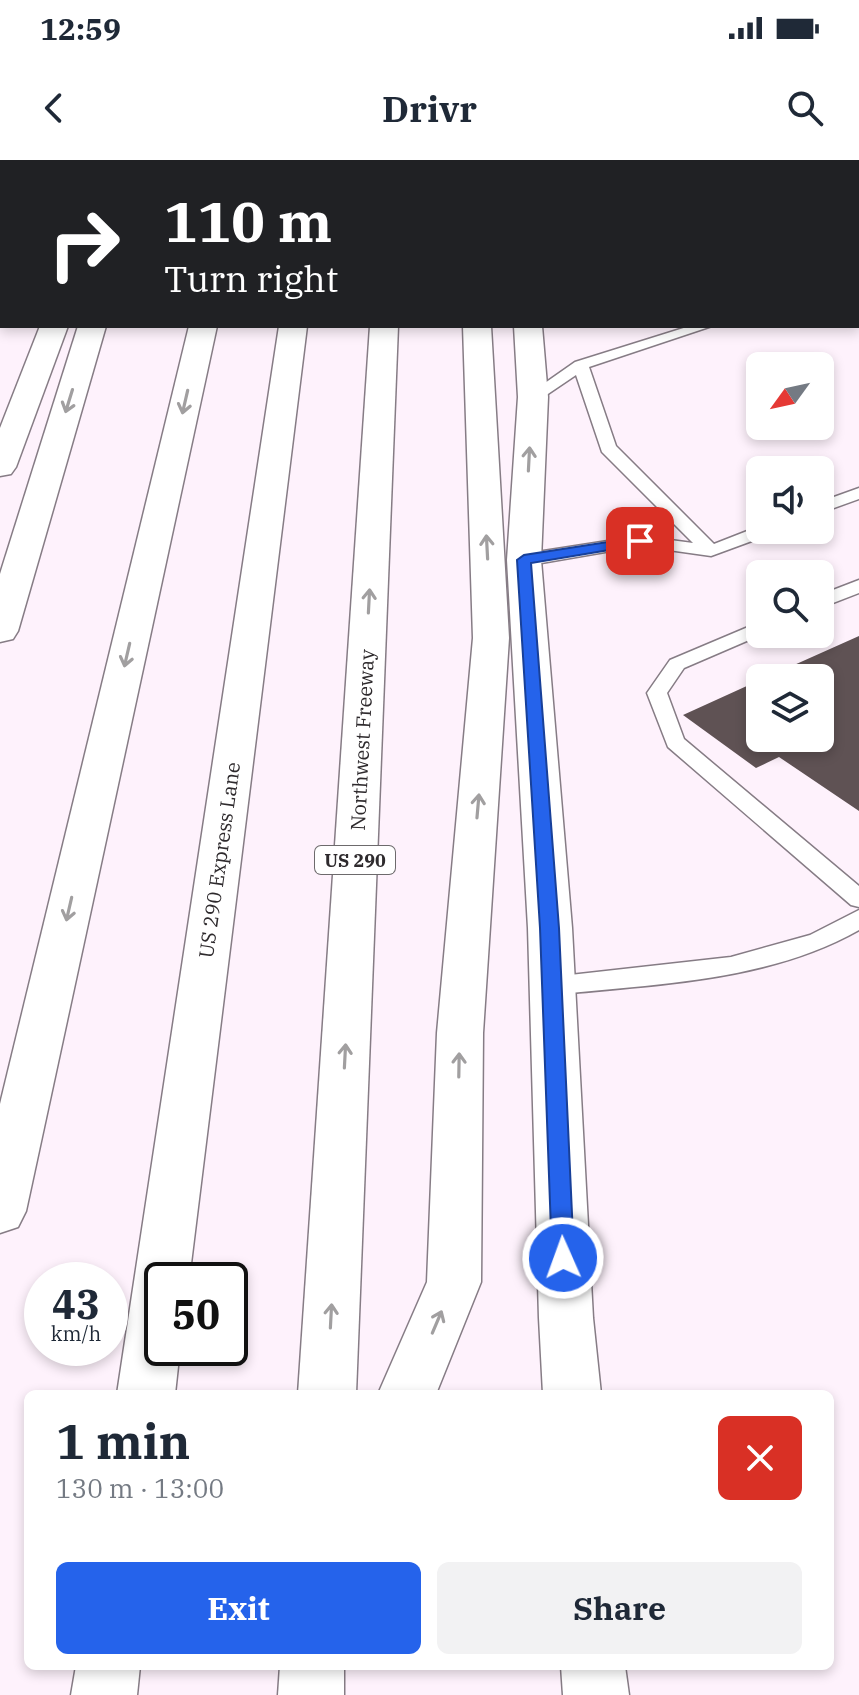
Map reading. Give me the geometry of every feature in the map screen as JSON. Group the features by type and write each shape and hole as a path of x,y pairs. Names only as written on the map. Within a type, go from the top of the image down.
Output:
{"main road":[{"path":"0,467 53,328"},
{"path":"0,631 91,328"},
{"path":"0,1211 203,328"},
{"name":"US 290 Express Lane","path":"147,1390 293,328"},
{"name":"Northwest Freeway","path":"327,1390 384,328"},
{"path":"409,1390 454,1282 460,1033 491,638 477,328"},
{"path":"535,328 524,560 552,986 572,1390"},
{"path":"104,1695 107,1670"},
{"path":"311,1695 312,1670"},
{"path":"593,1670 596,1695"}],"lane":[{"path":"533,397 580,365 699,328"},
{"path":"580,365 608,448 711,551"},
{"path":"834,503 859,493"},
{"path":"524,560 640,541 711,551 746,537"},
{"path":"834,596 859,586"},
{"path":"746,634 677,664 657,693 675,742 859,899"},
{"path":"552,986 731,966 818,942 859,919"}],"building":[{"path":"859,636 859,811 779,757 756,768 683,715 746,686 746,752 834,752 834,664 796,664"}],"route":[{"path":"563,1258 550,928 524,560 640,541"}]}
